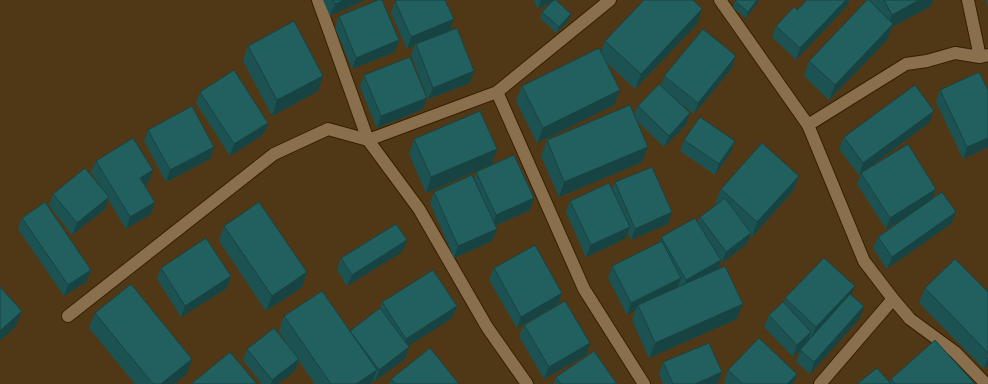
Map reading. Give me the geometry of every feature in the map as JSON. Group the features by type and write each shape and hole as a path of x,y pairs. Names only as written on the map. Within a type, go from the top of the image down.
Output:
{"street":[{"path":"318,0 368,140 419,209 487,327 527,384"},
{"path":"68,316 274,154 328,129 368,140 497,92 610,0"},
{"path":"720,0 808,125 864,261 910,319 955,352 986,384"},
{"path":"808,125 906,64 927,61 955,53 984,56 968,0"},
{"path":"497,92 584,289 644,384"},
{"path":"820,384 893,299"}],"building":[{"path":"333,0 344,0 335,4"},
{"path":"378,0 382,0 399,40 356,58 339,16"},
{"path":"445,0 454,19 411,37 395,1"},
{"path":"554,0 556,0 571,14 559,27 542,12"},
{"path":"644,0 693,0 702,9 641,74 605,41"},
{"path":"757,0 748,12 735,1"},
{"path":"807,0 846,0 800,48 776,26 794,7 797,10"},
{"path":"867,0 869,0 893,24 835,85 809,61"},
{"path":"884,0 919,0 892,15"},
{"path":"294,21 323,76 277,100 248,46"},
{"path":"457,28 474,71 433,88 416,44"},
{"path":"703,29 736,56 698,103 664,76"},
{"path":"599,48 620,90 543,128 522,86"},
{"path":"410,57 427,98 381,116 364,75"},
{"path":"234,70 268,123 234,144 200,92"},
{"path":"979,72 988,90 988,138 967,147 940,90"},
{"path":"659,84 690,113 669,136 638,106"},
{"path":"915,85 934,111 863,163 844,137"},
{"path":"630,105 648,147 564,182 547,140"},
{"path":"192,106 214,147 170,170 148,130"},
{"path":"480,111 497,149 431,177 414,139"},
{"path":"700,117 735,141 719,164 684,140"},
{"path":"133,138 153,170 140,178 155,202 130,217 96,161"},
{"path":"762,143 799,176 757,222 721,189"},
{"path":"908,144 936,189 890,218 861,173"},
{"path":"514,155 534,198 496,215 476,172"},
{"path":"652,167 672,212 635,229 615,182"},
{"path":"85,168 109,197 77,223 53,194"},
{"path":"472,175 497,229 458,246 434,192"},
{"path":"609,183 630,227 591,245 570,201"},
{"path":"942,192 956,212 892,257 878,237"},
{"path":"725,198 751,233 726,252 700,217"},
{"path":"45,202 91,270 68,285 22,218"},
{"path":"259,202 307,272 272,296 224,226"},
{"path":"695,218 721,260 686,280 661,237"},
{"path":"396,224 407,240 352,275 341,258"},
{"path":"206,238 231,276 185,306 161,268"},
{"path":"662,241 681,278 631,303 612,266"},
{"path":"535,245 562,293 521,317 494,268"},
{"path":"824,258 855,286 816,327 785,298"},
{"path":"955,259 988,292 988,353 925,288"},
{"path":"725,266 743,304 655,343 638,305"},
{"path":"433,270 457,306 406,339 382,302"},
{"path":"131,284 192,359 161,384 153,384 95,313"},
{"path":"0,287 22,311 0,331"},
{"path":"322,291 377,370 356,384 331,384 284,316"},
{"path":"850,294 864,306 814,362 800,350"},
{"path":"565,301 590,343 549,367 524,325"},
{"path":"783,302 811,332 797,345 769,315"},
{"path":"380,308 409,347 379,370 350,331"},
{"path":"274,328 299,359 272,380 247,349"},
{"path":"759,338 797,374 787,384 743,384 728,370"},
{"path":"935,340 975,384 895,384 891,379"},
{"path":"709,343 722,372 695,384 673,384 663,362"},
{"path":"430,348 459,384 395,384 391,379"},
{"path":"594,351 617,384 561,384 556,377"},
{"path":"230,352 257,384 191,384"},
{"path":"877,368 891,384 857,384"}]}
